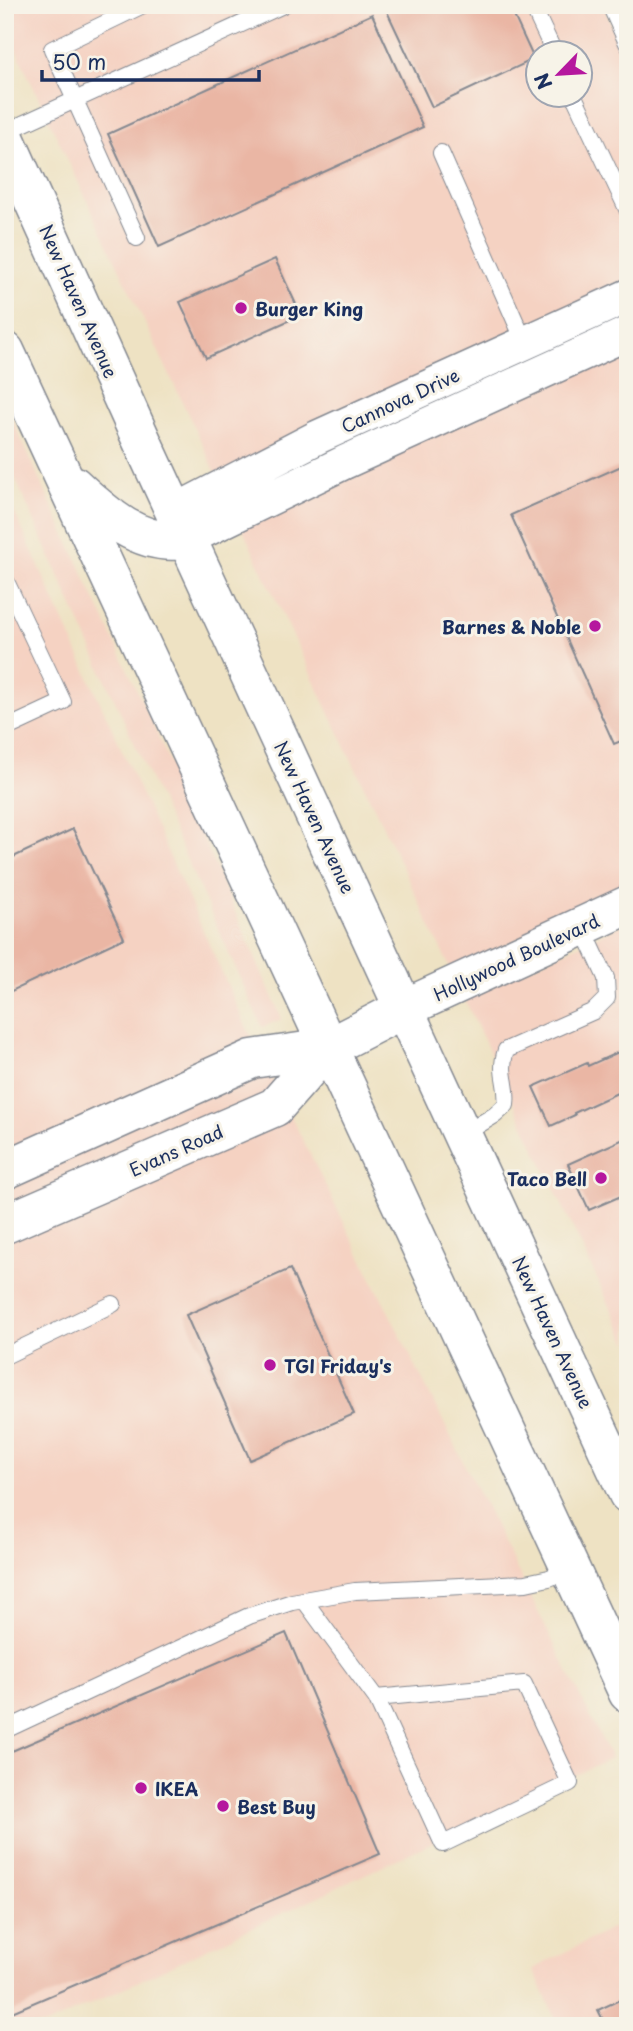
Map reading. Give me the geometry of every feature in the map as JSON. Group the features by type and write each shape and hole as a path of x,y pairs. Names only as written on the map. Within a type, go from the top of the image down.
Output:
{"main road":[{"name":"New Haven Avenue","path":"5,138 628,1494"},
{"path":"5,351 628,1693"},
{"path":"62,474 89,500 126,527 160,541 181,525"},
{"name":"Hollywood Boulevard","path":"403,1009 628,905"},
{"name":"Evans Road","path":"5,1170 252,1059 327,1048 403,1009"},
{"name":"Evans Road","path":"5,1224 275,1107 327,1048"}],"street":[{"name":"Cannova Drive","path":"181,525 318,437 628,296"},
{"name":"Cannova Drive","path":"181,525 345,461 628,333"}],"lane":[{"path":"137,238 52,50 144,5"},
{"path":"5,132 283,5"},
{"path":"532,5 547,38"},
{"path":"610,5 628,44"},
{"path":"580,108 628,211"},
{"path":"441,153 525,343"},
{"path":"5,579 63,702 5,729"},
{"path":"462,1135 506,1105 508,1092 502,1078 502,1063 506,1050 594,1011 607,998 606,978 582,926"},
{"path":"5,1356 113,1304"},
{"path":"5,1730 249,1616 304,1600 355,1591 526,1583 571,1569"},
{"path":"304,1600 376,1698 443,1844 570,1783 524,1684 376,1698"}],"shaded area":[{"path":"5,5 603,5 628,62 628,889 451,970 5,27"},
{"path":"5,404 154,727 282,1019 262,1027 5,456"},
{"path":"5,491 246,1026 611,1758 44,2026 5,2026"},
{"path":"628,922 628,1344 464,998"},
{"path":"628,1920 628,2026 559,2026 533,1969"}],"building":[{"path":"384,5 509,5 524,38 524,64 432,107"},
{"path":"372,14 423,127 159,247 108,134"},
{"name":"Burger King","path":"275,259 301,315 206,358 180,302"},
{"name":"Barnes & Noble","path":"628,463 628,738 614,744 511,515"},
{"path":"73,829 124,938 5,994 5,861"},
{"path":"623,1050 628,1060 628,1088 551,1126 533,1087"},
{"name":"Taco Bell","path":"628,1137 628,1193 589,1210 568,1164"},
{"name":"TGI Friday's","path":"290,1269 354,1414 250,1460 186,1315"},
{"path":"286,1633 380,1854 5,2015 5,1754"},
{"path":"628,1996 628,2026 606,2026 598,2010"}],"place":[{"name":"Burger King","path":"241,308"},
{"name":"Barnes & Noble","path":"595,626"},
{"name":"Taco Bell","path":"601,1178"},
{"name":"TGI Friday's","path":"270,1365"},
{"name":"IKEA","path":"141,1788"},
{"name":"Best Buy","path":"223,1806"}]}
